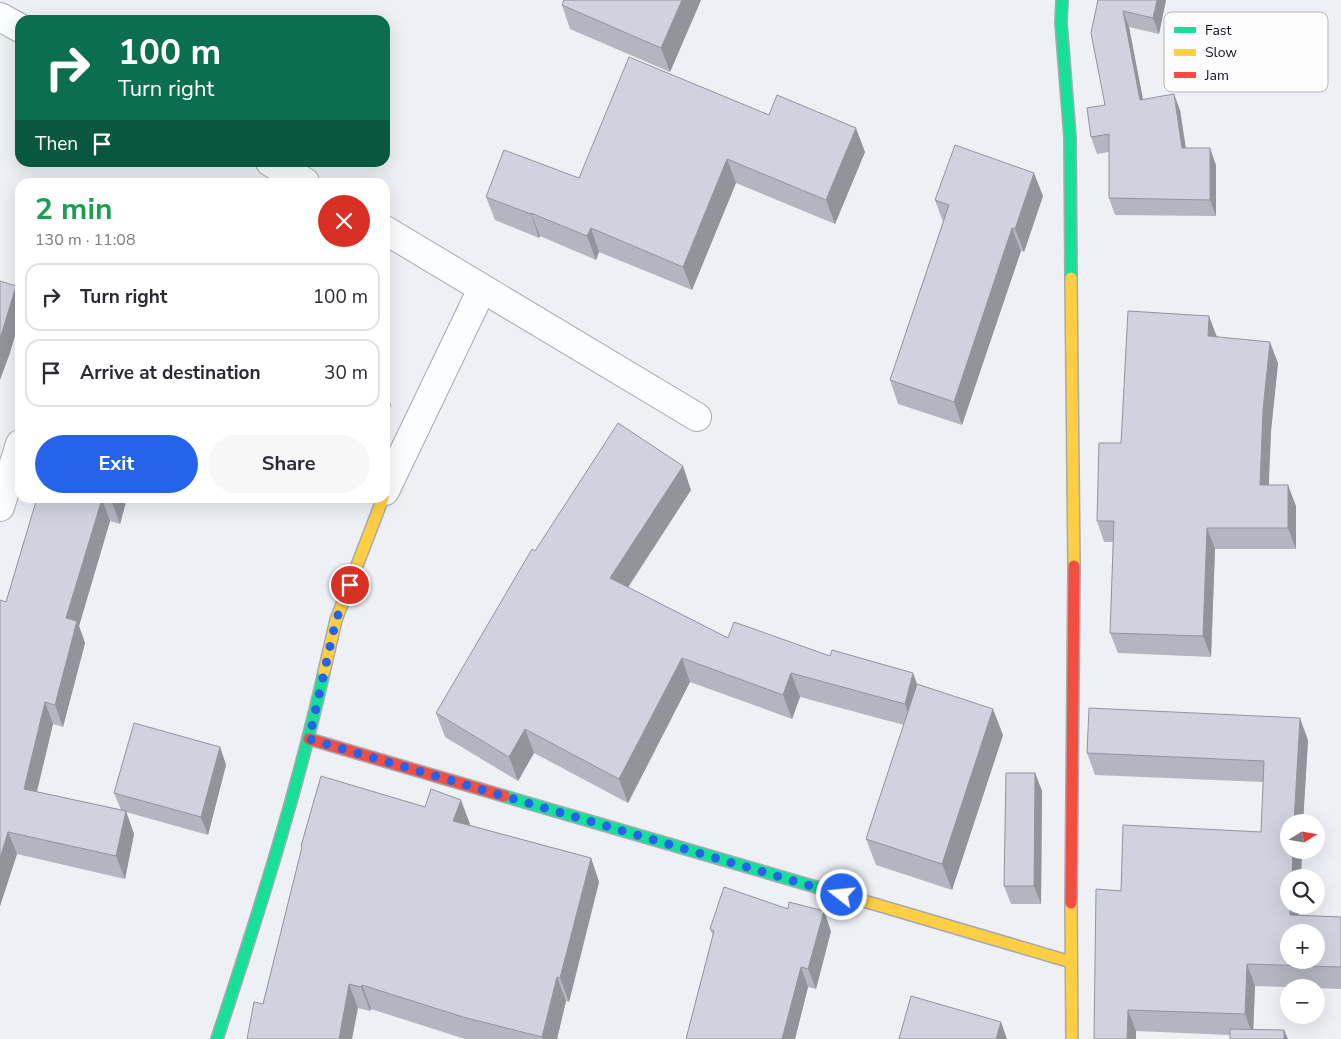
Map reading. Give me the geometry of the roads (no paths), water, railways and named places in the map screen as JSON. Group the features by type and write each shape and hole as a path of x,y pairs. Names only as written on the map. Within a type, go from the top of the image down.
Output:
{"street":[{"path":"1062,0 1061,23 1070,137 1073,504 1070,962 1072,1039"},
{"path":"0,17 15,25"},
{"path":"279,167 298,178"},
{"path":"390,233 697,417"},
{"path":"390,481 482,288"},
{"path":"0,507 15,460"},
{"path":"217,1039 246,952 309,739 336,620 380,503"},
{"path":"309,739 1070,962"}]}
